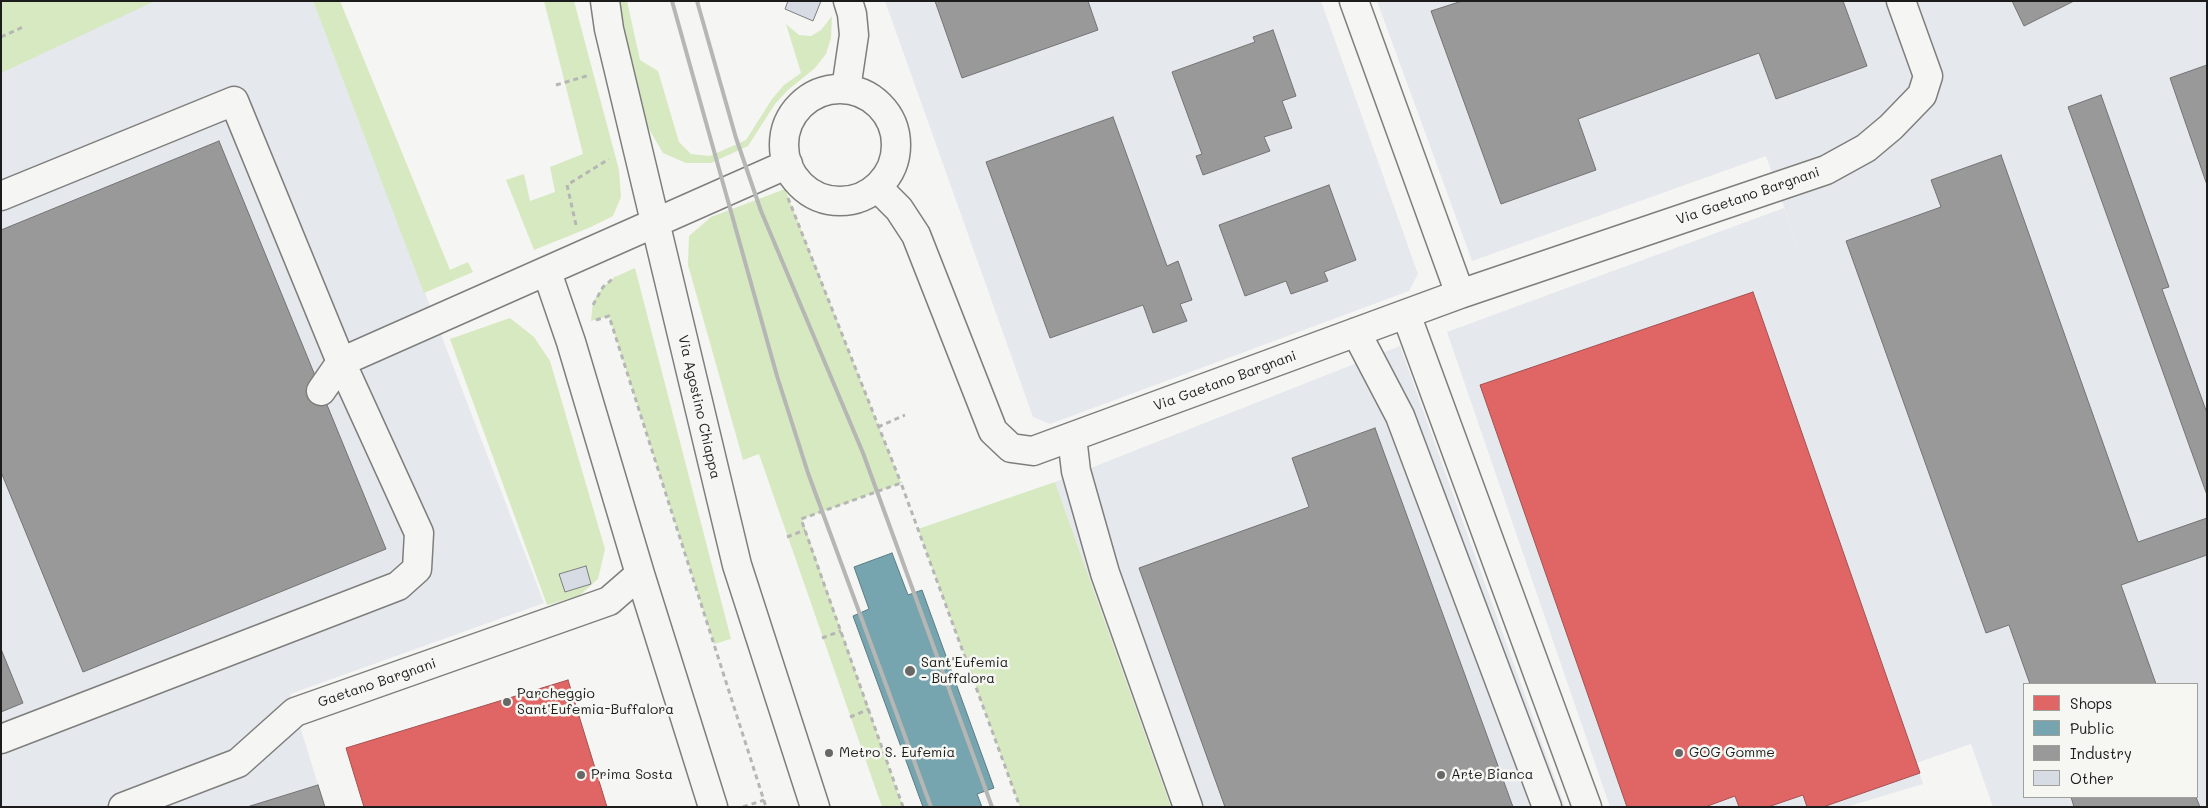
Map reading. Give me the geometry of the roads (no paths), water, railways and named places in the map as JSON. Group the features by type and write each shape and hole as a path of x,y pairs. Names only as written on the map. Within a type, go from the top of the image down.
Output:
{"street":[{"name":"Via Agostino Chiappa","path":"605,1 609,29 737,565 815,807"},
{"path":"846,89 854,35 852,14 848,1"},
{"path":"1354,1 1460,294"},
{"name":"Via Gaetano Bargnani","path":"877,187 899,209 916,234 993,431 1011,448 1033,451 1460,294 1826,170 1866,148 1892,127 1922,95 1928,76 1901,1"},
{"path":"321,391 341,362 656,224 786,177 796,180 810,192 826,199 844,201 862,197 877,187 889,173 895,156 896,138 890,120 880,105 864,94 846,89 827,90 809,98 795,110 787,127 784,146 786,177"},
{"path":"1,196 234,101 341,362 419,533 417,568 398,586 1,740"},
{"path":"547,272 571,342 640,574 713,807"},
{"path":"1406,314 1587,807"},
{"path":"1356,332 1400,416 1547,807"},
{"path":"1072,437 1076,471 1104,573 1188,807"},
{"name":"Gaetano Bargnani","path":"123,807 238,763 296,712 609,602 640,574"}],"railway":[{"path":"672,1 777,376 808,473 931,807"},
{"path":"697,1 736,138 761,211 863,453 992,807"}],"place":[{"name":"Sant'Eufemia - Buffalora","path":"910,671"},
{"name":"Parcheggio Sant'Eufemia-Buffalora","path":"507,702"},
{"name":"Metro S. Eufemia","path":"829,753"},
{"name":"GOG Gomme","path":"1679,753"},
{"name":"Prima Sosta","path":"581,775"},
{"name":"Arte Bianca","path":"1441,775"}]}
